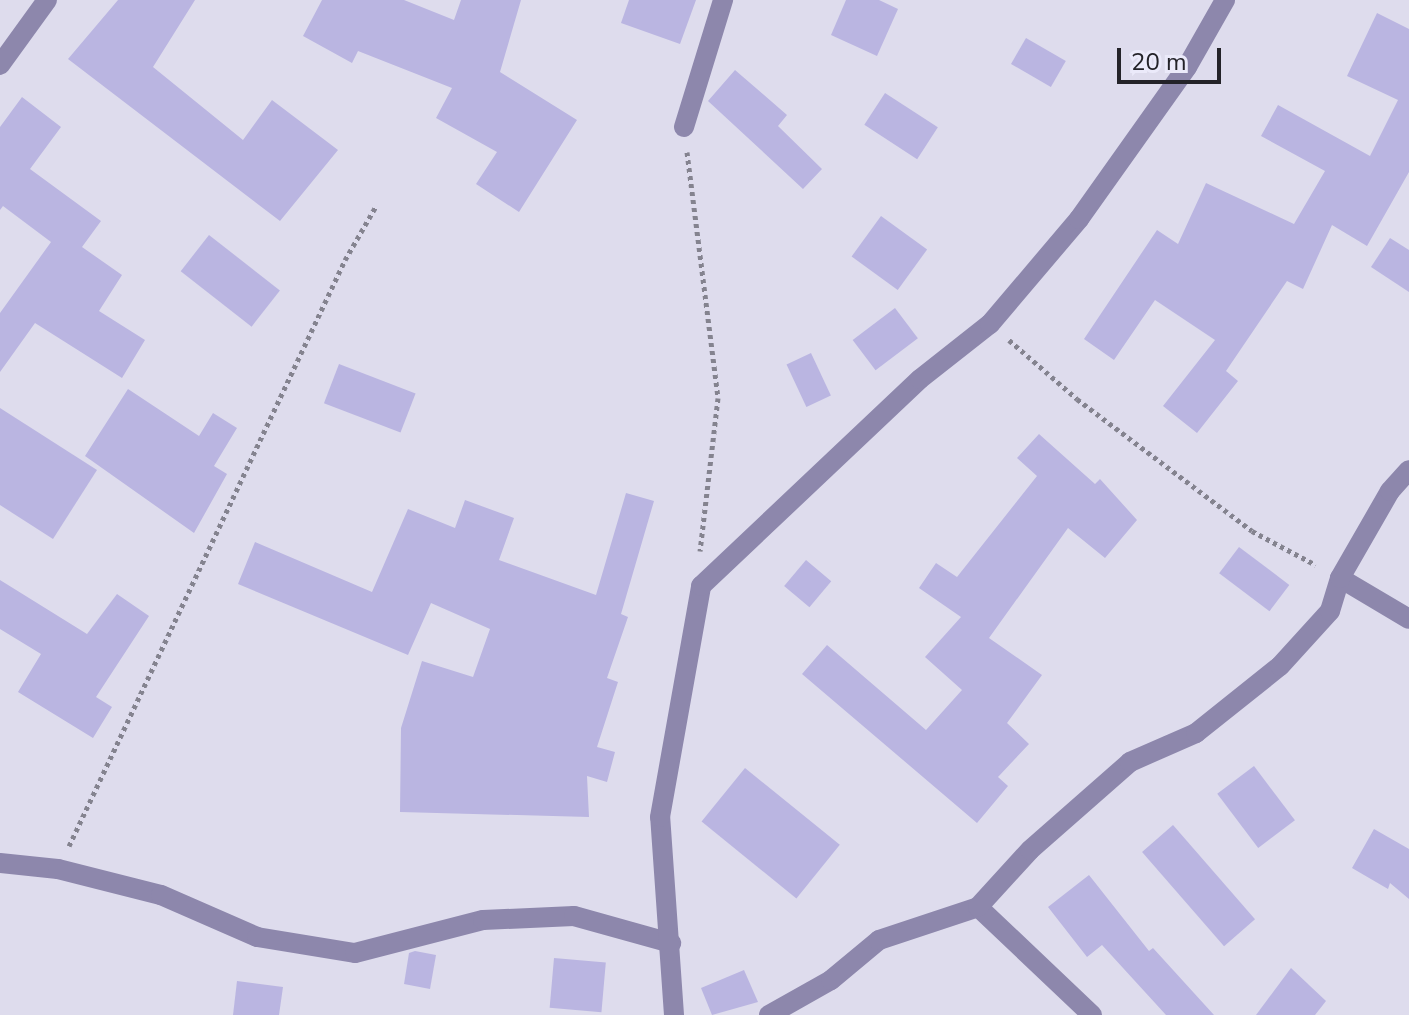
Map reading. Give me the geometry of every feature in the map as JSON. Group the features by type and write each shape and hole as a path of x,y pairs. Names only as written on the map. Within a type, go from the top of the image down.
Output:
{"street":[{"path":"0,65 47,0"},
{"path":"684,127 723,0"},
{"path":"674,1015 660,817 701,586 920,379 990,324 1079,219 1187,67 1225,0"},
{"path":"769,1015 831,980 879,940 978,907 1030,850 1130,762 1196,733 1280,666 1330,611 1340,578 1390,491 1409,470"},
{"path":"1340,578 1409,619"},
{"path":"0,863 58,869 161,895 257,937 355,953 483,920 574,916 671,943"},
{"path":"978,907 1092,1015"}],"path":[{"path":"684,127 718,398 700,533 701,586"},
{"path":"58,869 345,260 376,206"},
{"path":"990,324 1077,399 1252,531 1340,578"}],"building":[{"path":"118,0 195,0 153,67 243,140 272,100 338,150 280,221 68,59"},
{"path":"322,0 404,0 454,20 461,0 521,0 500,72 577,120 519,212 476,184 497,152 436,118 452,88 358,51 352,63 303,36"},
{"path":"629,0 696,0 680,44 621,23"},
{"path":"846,0 879,0 898,9 877,56 831,35"},
{"path":"1377,13 1409,29 1409,172 1367,246 1332,225 1303,289 1287,281 1226,371 1238,381 1197,433 1163,406 1215,340 1155,300 1114,360 1084,339 1157,230 1178,244 1206,183 1294,224 1325,171 1261,136 1278,105 1370,156 1398,100 1347,76"},
{"path":"1026,38 1066,61 1051,87 1011,64"},
{"path":"735,70 787,115 778,126 822,169 803,189 708,101"},
{"path":"885,93 938,127 917,159 864,125"},
{"path":"22,97 61,127 30,169 101,221 82,247 122,275 99,311 145,340 122,378 35,323 0,372 0,313 51,242 3,206 0,210 0,127"},
{"path":"881,216 927,250 898,290 852,256"},
{"path":"209,235 280,290 252,327 181,271"},
{"path":"1390,238 1409,250 1409,292 1371,267"},
{"path":"895,308 918,338 876,370 853,340"},
{"path":"811,353 831,396 806,407 787,364"},
{"path":"339,364 416,393 401,433 324,403"},
{"path":"128,389 199,436 213,413 237,428 214,466 227,474 194,533 85,456"},
{"path":"0,408 97,470 53,539 0,505"},
{"path":"1039,434 1095,484 1100,479 1137,520 1105,558 1068,528 989,638 1042,675 1007,723 1029,744 998,777 1008,786 977,823 802,674 827,645 926,730 962,690 925,657 961,617 919,588 936,563 957,577 1037,476 1017,458"},
{"path":"626,493 654,501 621,614 628,617 607,678 618,682 597,747 615,752 607,782 587,776 589,817 400,812 401,728 422,661 473,677 490,629 431,603 408,655 238,584 255,542 372,592 408,509 455,528 465,500 514,518 499,560 596,595"},
{"path":"1239,547 1289,585 1269,611 1219,573"},
{"path":"806,560 831,581 809,607 784,586"},
{"path":"0,580 87,634 117,594 149,616 96,697 112,707 93,738 18,692 41,654 0,629"},
{"path":"1254,766 1295,820 1258,848 1217,794"},
{"path":"745,768 840,845 796,898 702,822"},
{"path":"1173,825 1255,919 1224,946 1142,852"},
{"path":"1374,829 1409,849 1409,899 1390,883 1388,889 1352,868"},
{"path":"1089,875 1149,951 1153,948 1214,1015 1166,1015 1102,945 1087,957 1048,907"},
{"path":"415,951 436,955 430,989 404,984 409,953"},
{"path":"554,958 606,963 601,1012 550,1008"},
{"path":"1291,968 1326,1001 1315,1015 1256,1015"},
{"path":"744,970 758,1002 712,1015 701,988"},
{"path":"237,981 283,987 279,1015 233,1015"}]}
